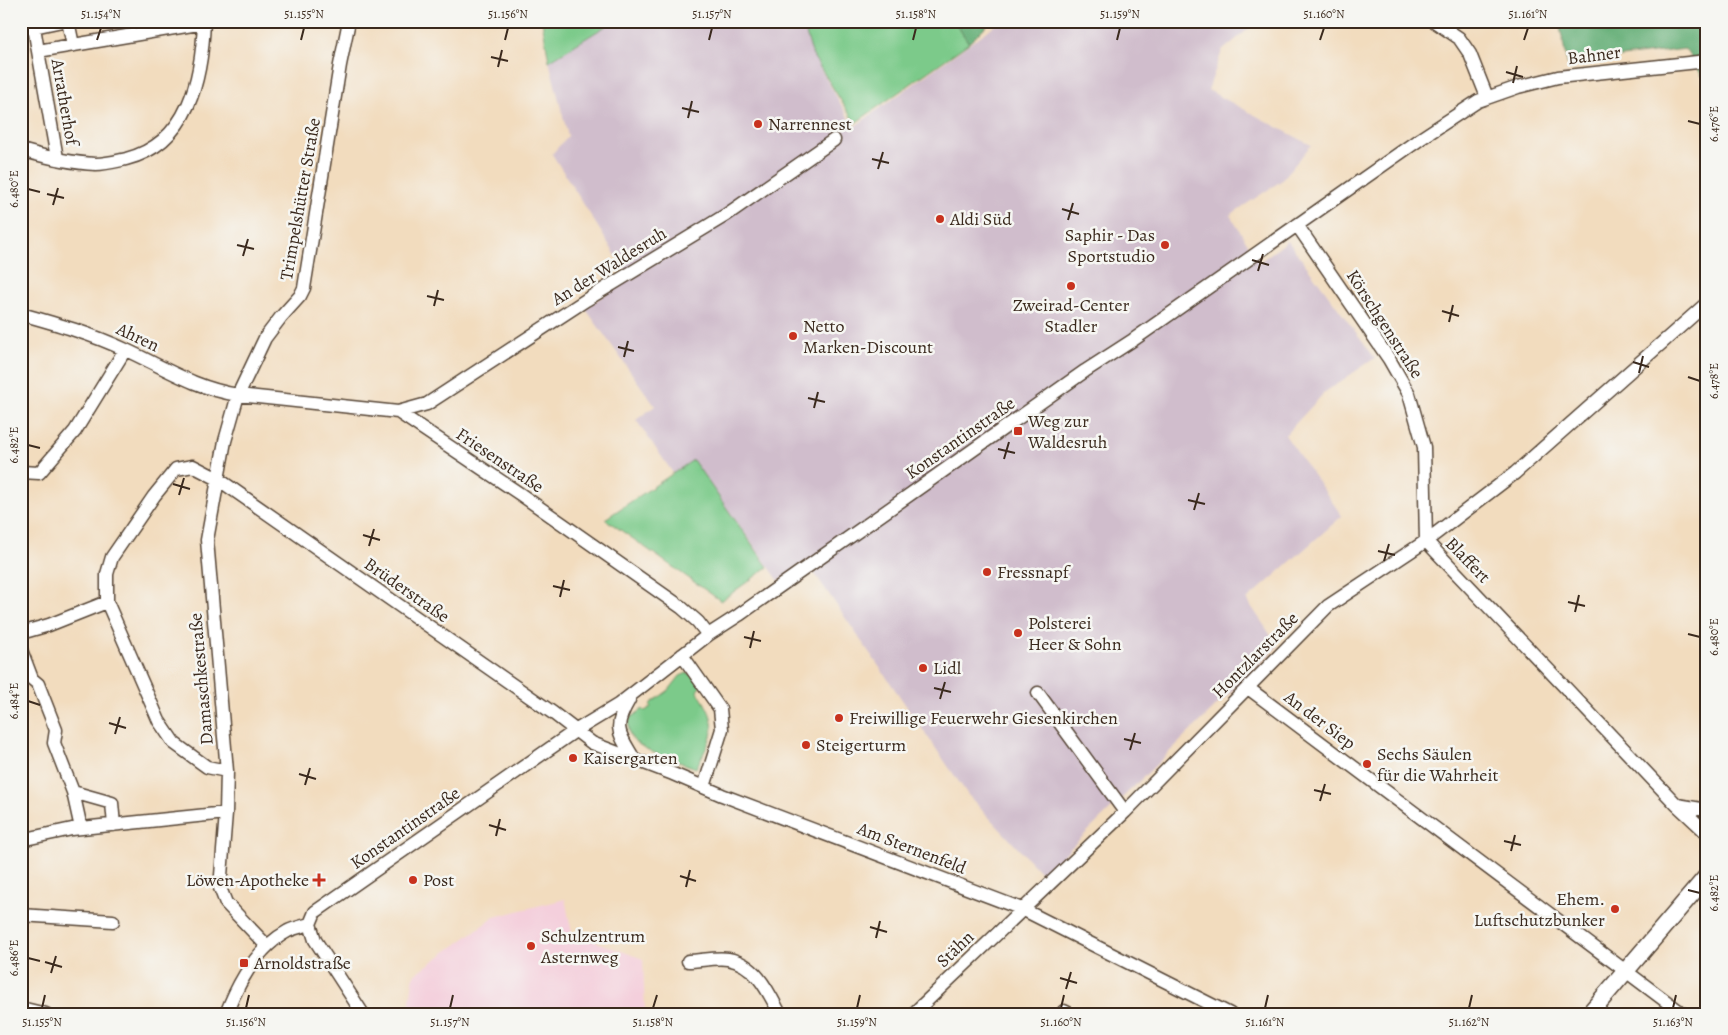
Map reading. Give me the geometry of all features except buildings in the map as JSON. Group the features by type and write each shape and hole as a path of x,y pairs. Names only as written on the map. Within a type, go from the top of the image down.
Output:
{"main road":[{"path":"1589,1014 1707,876"}],"street":[{"path":"28,28 62,21"},
{"path":"68,21 72,46"},
{"name":"Trimpelshütter Straße","path":"238,395 266,338 281,317 300,296 304,288 340,65 349,21"},
{"path":"1434,21 1459,38 1470,54 1487,97"},
{"name":"Arratherhof","path":"21,150 97,164 116,161 148,151 170,134 183,118 196,81 204,22 38,52"},
{"name":"Arratherhof","path":"28,28 38,52 57,158"},
{"name":"Bahner","path":"1313,214 1431,132 1487,97 1558,77 1707,61"},
{"name":"An der Waldesruh","path":"398,412 427,404 586,300 726,215 834,140"},
{"name":"Konstantinstraße","path":"310,924 315,912 575,731 597,719 632,695 708,635 740,615 1021,416 1205,291 1313,214"},
{"name":"Körschgenstraße","path":"1297,225 1389,359 1409,394 1424,447 1426,541"},
{"name":"Blaffert","path":"1707,303 1515,473 1426,541 1707,833"},
{"name":"Ahren","path":"21,314 70,328 125,350 190,382 218,392 238,395"},
{"path":"21,472 39,473 75,431 125,350"},
{"name":"Friesenstraße","path":"238,395 398,412 520,494 681,607 698,622 708,635"},
{"name":"Damaschkestraße","path":"238,395 225,441 207,540 227,771 226,813 220,888 226,903 267,946"},
{"name":"Brüderstraße","path":"107,602 107,574 112,557 154,496 176,469 193,466 218,479 553,713 575,731"},
{"name":"Hontzlarstraße","path":"1022,909 1125,812 1328,606 1426,541"},
{"path":"21,633 49,625 107,602 159,721 174,743 207,767 227,771"},
{"path":"21,650 32,679 38,684 56,730 54,744 73,792 82,828"},
{"path":"682,655 720,709 722,729 704,787"},
{"name":"An der Siep","path":"1248,688 1683,1014"},
{"path":"1038,693 1125,812"},
{"name":"Konstantinstraße","path":"632,695 621,713 618,726 621,736 634,759"},
{"name":"Am Sternenfeld","path":"575,731 592,743 722,795 1022,909 1230,1014"},
{"path":"73,792 112,803 114,825"},
{"path":"1678,805 1707,810"},
{"path":"21,840 82,828 226,813"},
{"name":"Stähn","path":"913,1014 1022,909"},
{"path":"21,915 113,920"},
{"path":"226,1014 243,978 267,946 288,931 310,924 315,940 363,1014"},
{"path":"688,962 727,959 748,967 764,983 780,1014"},
{"path":"21,1008 46,1014"},
{"path":"1062,1014 1064,1011 1070,1014"}],"shaded area":[{"path":"614,21 802,21 813,56 854,127 1001,21 1258,21 1222,51 1208,90 1311,145 1281,181 1230,215 1259,262 1288,241 1375,358 1325,392 1285,435 1342,516 1247,600 1278,646 1043,875 968,795 806,561 779,581 693,460 673,473 636,420 655,406 585,308 630,278 552,154 568,136 549,61"},
{"name":"Schulzentrum Asternweg","path":"565,899 572,933 643,959 645,1014 408,1014 414,975 494,917"}],"green space":[{"path":"542,21 614,21 549,61"},
{"path":"802,21 954,21 969,43 855,123 813,56"},
{"path":"954,21 991,21 969,43"},
{"path":"1559,21 1707,21 1707,79 1703,77 1685,49 1567,64"},
{"path":"693,460 768,567 721,601 605,519"},
{"path":"687,673 701,685 697,691 710,713 712,722 711,737 696,768 661,756 643,747 631,737 629,730 630,718 643,709 645,711 651,707 650,704 669,690 680,676"}],"place":[{"name":"Narrennest","path":"758,124"},
{"name":"Aldi Süd","path":"940,219"},
{"name":"Saphir - Das Sportstudio","path":"1165,245"},
{"name":"Zweirad-Center Stadler","path":"1071,286"},
{"name":"Netto Marken-Discount","path":"793,336"},
{"name":"Weg zur Waldesruh","path":"1018,431"},
{"name":"Fressnapf","path":"987,572"},
{"name":"Polsterei Heer & Sohn","path":"1018,633"},
{"name":"Lidl","path":"923,668"},
{"name":"Freiwillige Feuerwehr Giesenkirchen","path":"839,718"},
{"name":"Steigerturm","path":"806,745"},
{"name":"Kaisergarten","path":"573,758"},
{"name":"Sechs Säulen für die Wahrheit","path":"1367,764"},
{"name":"Löwen-Apotheke","path":"319,880"},
{"name":"Post","path":"413,880"},
{"name":"Ehem. Luftschutzbunker","path":"1615,909"},
{"name":"Schulzentrum Asternweg","path":"531,946"},
{"name":"Arnoldstraße","path":"244,963"}]}
